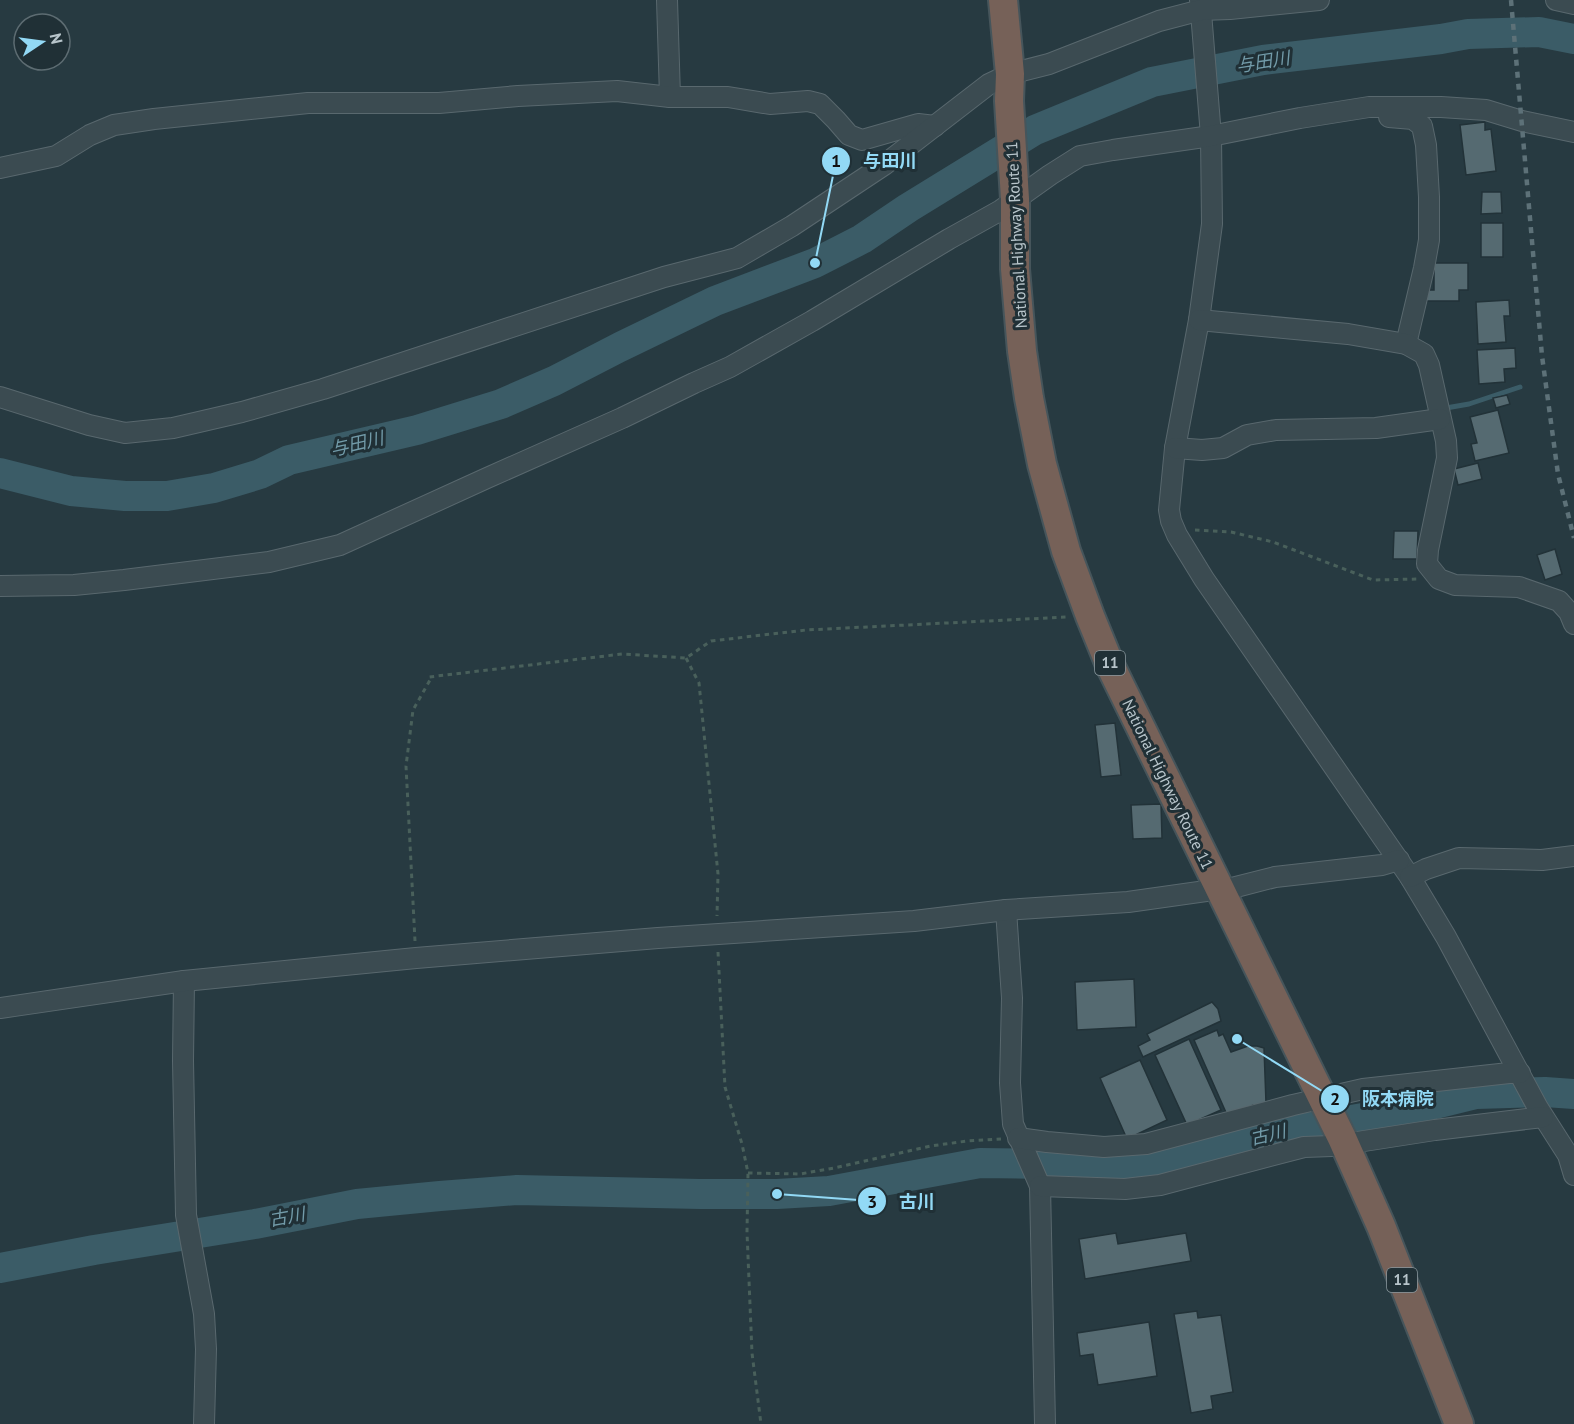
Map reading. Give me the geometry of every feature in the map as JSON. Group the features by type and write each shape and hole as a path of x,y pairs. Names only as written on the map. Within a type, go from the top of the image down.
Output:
{"highway":[{"name":"National Highway Route 11","path":"1003,0 1010,75 1009,103 1015,192 1015,269 1023,351 1029,398 1045,475 1066,551 1115,675 1343,1140 1381,1226 1459,1424"}],"street":[{"path":"667,0 670,97"},
{"path":"0,396 89,425 125,433 173,428 242,412 323,389 664,277 737,258 792,226 884,165 989,84 1010,75 1049,64 1159,21 1201,12 1319,0"},
{"path":"1556,0 1574,4"},
{"path":"1201,12 1211,131 1212,224 1199,320 1175,448 1171,521 1177,535 1211,589 1410,877 1446,937 1541,1112 1568,1155 1574,1175"},
{"path":"0,168 56,156 90,135 114,125 308,103 439,103 617,91 670,97 728,97 770,104 808,101 820,104 849,135 862,140 918,124 935,126"},
{"path":"1369,107 1381,116 1413,119 1422,126 1426,145 1429,240 1406,344"},
{"path":"0,586 74,585 124,580 269,562 340,545 730,367 1001,210 1015,192 1080,156 1211,131 1369,107 1442,107 1486,110 1522,121 1574,132"},
{"path":"1199,320 1348,334 1406,344 1424,354 1429,365 1446,441 1447,458 1427,564 1439,579 1455,585 1519,587 1560,601 1569,612 1574,624"},
{"path":"1175,448 1202,450 1223,448 1247,435 1276,430 1376,428 1440,419"},
{"path":"1410,877 1459,858 1542,860 1574,856"},
{"path":"0,1008 184,981 416,958 646,939 914,921 1006,910 1128,902 1232,888 1275,877 1382,865 1399,860"},
{"path":"1006,910 1012,998 1010,1083 1013,1124 1039,1183 1045,1424"},
{"path":"184,981 186,1215 204,1314 206,1349 204,1424"},
{"path":"1020,1143 1047,1142 1104,1147 1146,1144 1293,1105 1325,1102 1363,1089 1509,1073 1521,1076"},
{"path":"1039,1183 1125,1189 1160,1185 1304,1147 1332,1146 1343,1140 1435,1130 1541,1112"}],"path":[{"path":"1177,535 1189,529 1231,532 1273,542 1373,580 1439,579"},
{"path":"416,958 406,766 413,710 430,680 429,677 622,654 686,658 711,641 806,630 1090,616"},
{"path":"686,658 699,683 718,874 717,934 725,1087 742,1144 749,1182 747,1232 752,1353 760,1424"},
{"path":"748,1173 800,1174 931,1146 967,1141 1020,1143"}],"building":[{"path":"1485,122 1485,130 1491,129 1496,171 1466,175 1460,125"},
{"path":"1482,192 1501,192 1502,213 1481,214"},
{"path":"1481,223 1503,223 1503,257 1481,257"},
{"path":"1434,263 1468,263 1468,290 1459,290 1459,301 1425,301 1425,290 1434,290"},
{"path":"1509,300 1510,316 1504,316 1506,342 1478,344 1476,302"},
{"path":"1515,348 1516,368 1504,369 1505,382 1479,384 1477,350"},
{"path":"1507,395 1510,404 1496,408 1493,398"},
{"path":"1498,410 1509,453 1475,461 1471,444 1477,443 1470,417"},
{"path":"1478,463 1482,479 1458,485 1454,469"},
{"path":"1394,531 1418,531 1417,559 1393,559"},
{"path":"1555,549 1562,574 1545,580 1537,555"},
{"path":"1115,723 1121,775 1101,777 1095,725"},
{"path":"1161,804 1162,838 1133,839 1131,805"},
{"path":"1134,979 1136,1027 1077,1030 1075,982"},
{"path":"1212,1002 1218,1009 1221,1021 1143,1057 1138,1046 1150,1040 1147,1034"},
{"path":"1217,1030 1219,1036 1223,1034 1231,1052 1248,1046 1264,1048 1266,1103 1254,1109 1253,1105 1228,1117 1194,1040"},
{"path":"1189,1039 1221,1110 1187,1125 1155,1055"},
{"path":"1140,1060 1167,1120 1127,1139 1100,1078"},
{"path":"1116,1233 1118,1244 1186,1233 1191,1261 1085,1279 1079,1239"},
{"path":"1197,1311 1198,1318 1221,1315 1233,1392 1211,1396 1213,1409 1191,1413 1174,1314"},
{"path":"1149,1322 1157,1376 1098,1385 1093,1354 1080,1356 1077,1333"}],"waterway":[{"name":"与田川","path":"0,473 71,491 125,496 167,496 214,488 260,474 289,460 417,430 501,404 554,381 715,301 815,263 862,239 1035,130 1152,82 1263,60 1468,34 1539,32 1574,39"},
{"path":"1446,408 1469,404 1520,387"},
{"name":"古川","path":"0,1268 357,1204 440,1196 517,1190 777,1194 829,1191 980,1163 1109,1168 1166,1164 1256,1137 1419,1108 1476,1094 1545,1092 1574,1094"}],"railway":[{"path":"1511,0 1542,356 1558,474 1574,538"}],"place":[{"name":"与田川","path":"815,263"},
{"name":"阪本病院","path":"1237,1039"},
{"name":"古川","path":"777,1194"}]}
